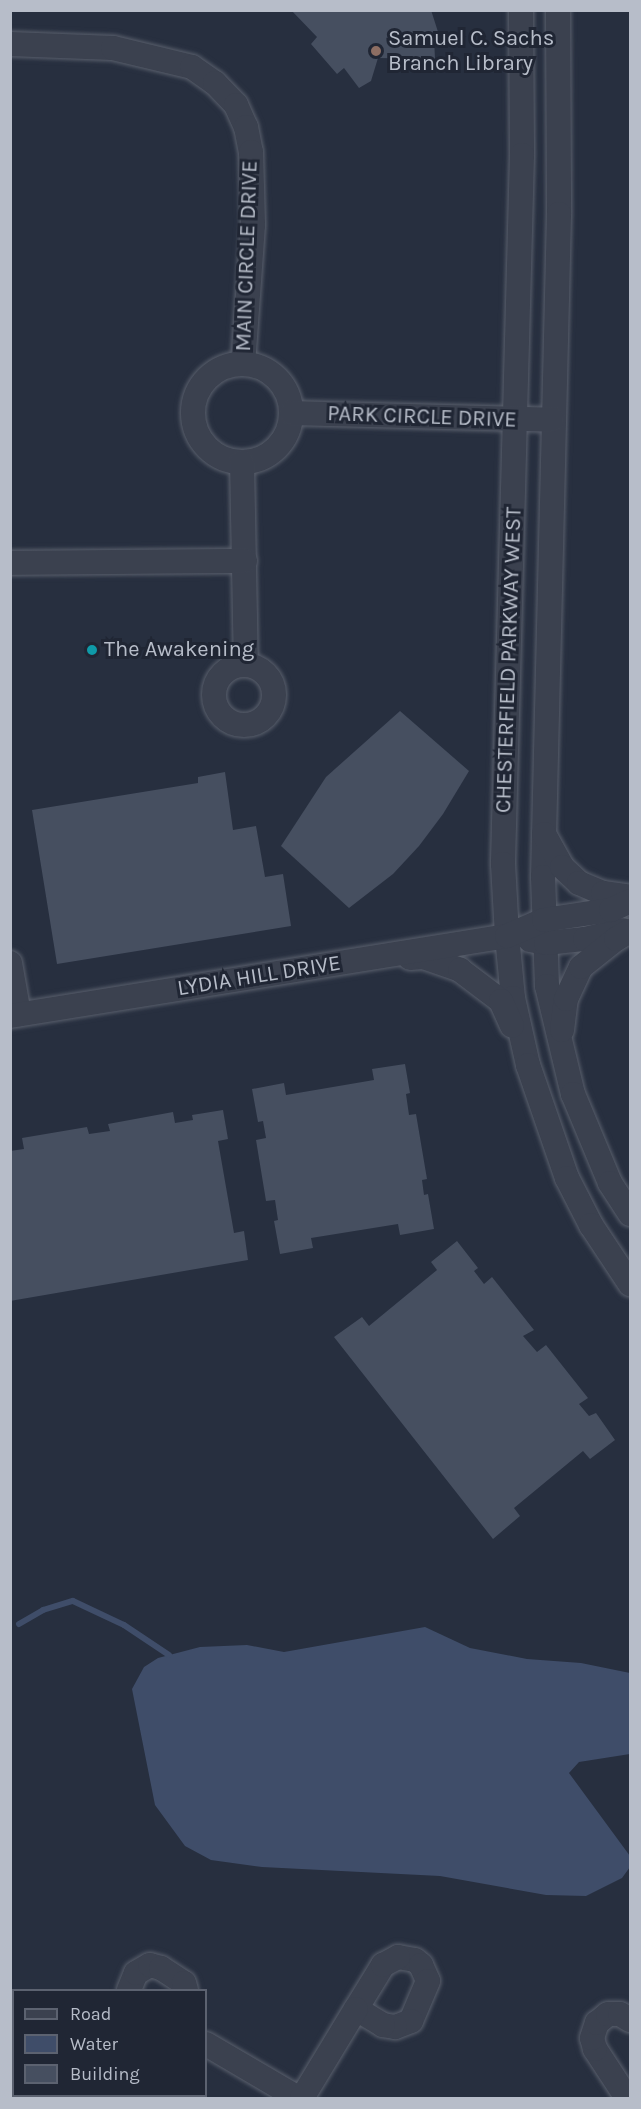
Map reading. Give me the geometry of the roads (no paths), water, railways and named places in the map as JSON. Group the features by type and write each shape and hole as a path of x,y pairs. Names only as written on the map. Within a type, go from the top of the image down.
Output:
{"street":[{"name":"CHESTERFIELD PARKWAY WEST","path":"521,10 522,155 503,864 507,936 513,998 527,1060 567,1178 591,1225 630,1284"},
{"name":"CHESTERFIELD PARKWAY WEST","path":"558,10 559,214 543,833 547,986 573,1094 610,1183 630,1214"},
{"name":"MAIN CIRCLE DRIVE","path":"10,44 113,48 192,67 215,83 236,105 246,128 251,152 253,225 243,364"},
{"name":"MAIN CIRCLE DRIVE","path":"242,462 225,459 205,445 193,424 193,407 197,391 207,377 221,368 253,364 269,371 281,382 289,397 292,413"},
{"name":"PARK CIRCLE DRIVE","path":"292,413 552,420"},
{"path":"246,664 246,561 242,462 257,460 276,447 289,428 292,413"},
{"path":"10,563 246,561"},
{"path":"543,833 562,867 579,883 603,893 630,897"},
{"path":"545,931 630,902"},
{"path":"545,931 585,939 630,930"},
{"path":"560,1047 566,999 581,967 630,930"},
{"name":"LYDIA HILL DRIVE","path":"15,1015 545,931"},
{"path":"339,963 423,957 460,970 501,1001 527,1060"},
{"path":"10,963 15,1015"},
{"path":"129,1989 135,1973 150,1965 161,1968 184,1983 186,1989"},
{"path":"207,2045 300,2098 356,2009"},
{"path":"630,2020 620,2014 608,2014 597,2023 592,2038 595,2049 627,2098 630,2095"}],"water":[{"path":"425,1627 470,1648 527,1659 581,1663 630,1673 630,1754 579,1762 569,1773 630,1856 630,1867 622,1878 586,1896 546,1895 440,1876 262,1867 211,1860 185,1846 155,1805 132,1689 144,1667 158,1658 200,1647 247,1645 284,1652"}],"waterway":[{"path":"19,1624 43,1610 73,1601 124,1625 169,1655"}],"place":[{"name":"Samuel C. Sachs Branch Library","path":"376,51"},
{"name":"The Awakening","path":"92,650"}]}
